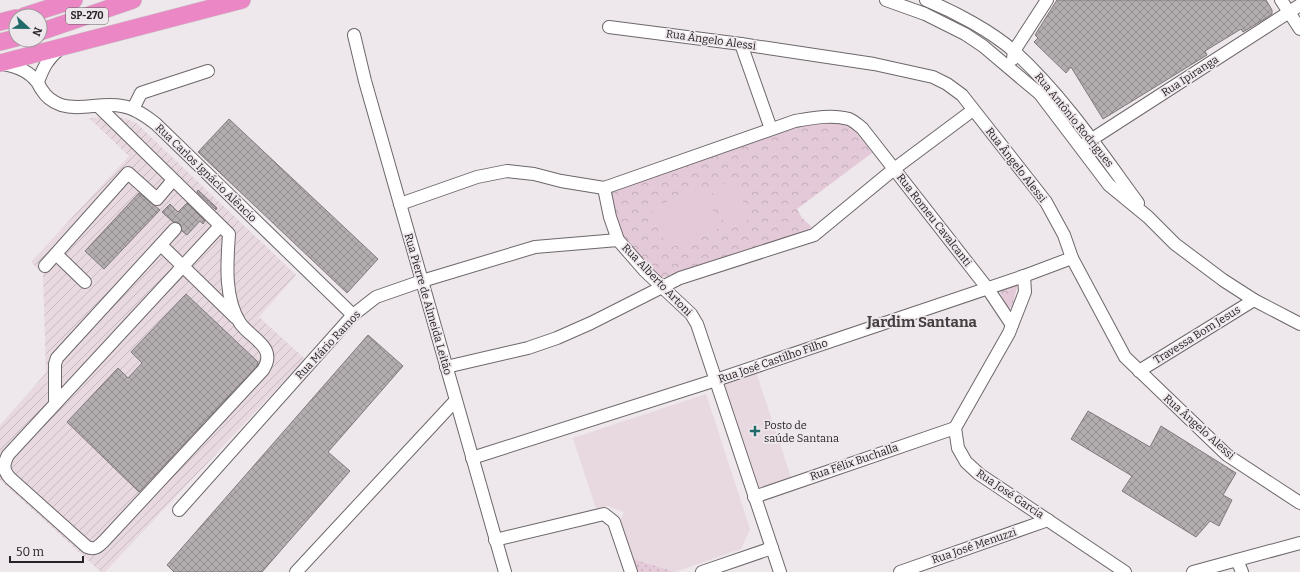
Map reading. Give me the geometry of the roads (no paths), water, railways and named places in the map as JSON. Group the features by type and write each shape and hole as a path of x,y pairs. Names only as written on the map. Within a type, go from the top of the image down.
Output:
{"highway":[{"name":"SP-270","path":"48,8 74,0"},
{"name":"SP-270","path":"48,29 133,0"},
{"path":"0,63 242,0"}],"street":[{"name":"Rua Antônio Rodrigues","path":"886,0 924,14 965,34 983,46 1011,70 1044,90 1092,140 1148,217"},
{"name":"Rua Antônio Rodrigues","path":"926,0 967,20 1014,51 1044,90 1079,146 1109,186 1148,217 1175,244 1223,280 1254,300 1300,324"},
{"path":"1011,70 1014,51 1047,0"},
{"path":"1281,0 1300,29"},
{"name":"Rua Ipiranga","path":"1079,146 1092,140 1300,5"},
{"name":"Rua Ângelo Alessi","path":"609,27 740,44 874,64 932,77 947,84 962,95 1046,202 1064,235 1072,258 1125,357 1227,455 1300,503"},
{"name":"Rua Pierre de Almeida Leitão","path":"354,35 455,401 505,572"},
{"path":"400,204 477,177 507,171 534,174 561,181 604,188 771,129 740,44"},
{"path":"38,82 43,68 51,56 63,46"},
{"name":"Rua Carlos Ignácio Alêncio","path":"0,63 16,66 25,71 38,82 41,89 54,102 81,108 121,105 144,114 353,315"},
{"path":"133,109 141,93 208,71"},
{"path":"98,106 228,234 231,302 240,323"},
{"path":"446,368 528,348 557,338 591,323 680,278 814,235 894,169 973,110"},
{"name":"Rua Romeu Cavalcanti","path":"771,129 795,121 835,117 850,120 862,128 988,289 1012,325"},
{"path":"45,266 128,173 157,199 173,180"},
{"name":"Rua Alberto Artoni","path":"604,188 610,217 618,240 645,271 691,314 696,324 780,572"},
{"path":"161,245 183,267 240,323 266,350 269,356 267,364 257,376 104,541 93,549 87,547 10,478 4,471 4,464 8,455 183,267 220,226"},
{"path":"55,404 54,364 58,358 175,229"},
{"name":"Rua Mário Ramos","path":"179,510 353,315 376,297 422,281 535,247 618,240"},
{"path":"56,254 85,282"},
{"name":"Rua José Castilho Filho","path":"472,458 716,380 988,289 1072,258"},
{"path":"955,428 1009,333 1025,292 1024,276"},
{"name":"Travessa Bom Jesus","path":"1139,371 1254,300"},
{"path":"296,572 455,401"},
{"name":"Rua Félix Buchalla","path":"754,497 955,428"},
{"name":"Rua José Garcia","path":"955,428 958,448 966,462 979,474 1125,572"},
{"path":"495,540 604,514 614,522 631,572"},
{"name":"Rua José Menuzzi","path":"900,572 1048,520"},
{"path":"1193,572 1300,543"},
{"path":"702,572 772,548"},
{"path":"1237,560 1242,572"}],"place":[{"name":"Posto de saúde Santana","path":"755,431"}],"district":[{"name":"Jardim Santana","path":"922,322"}]}
